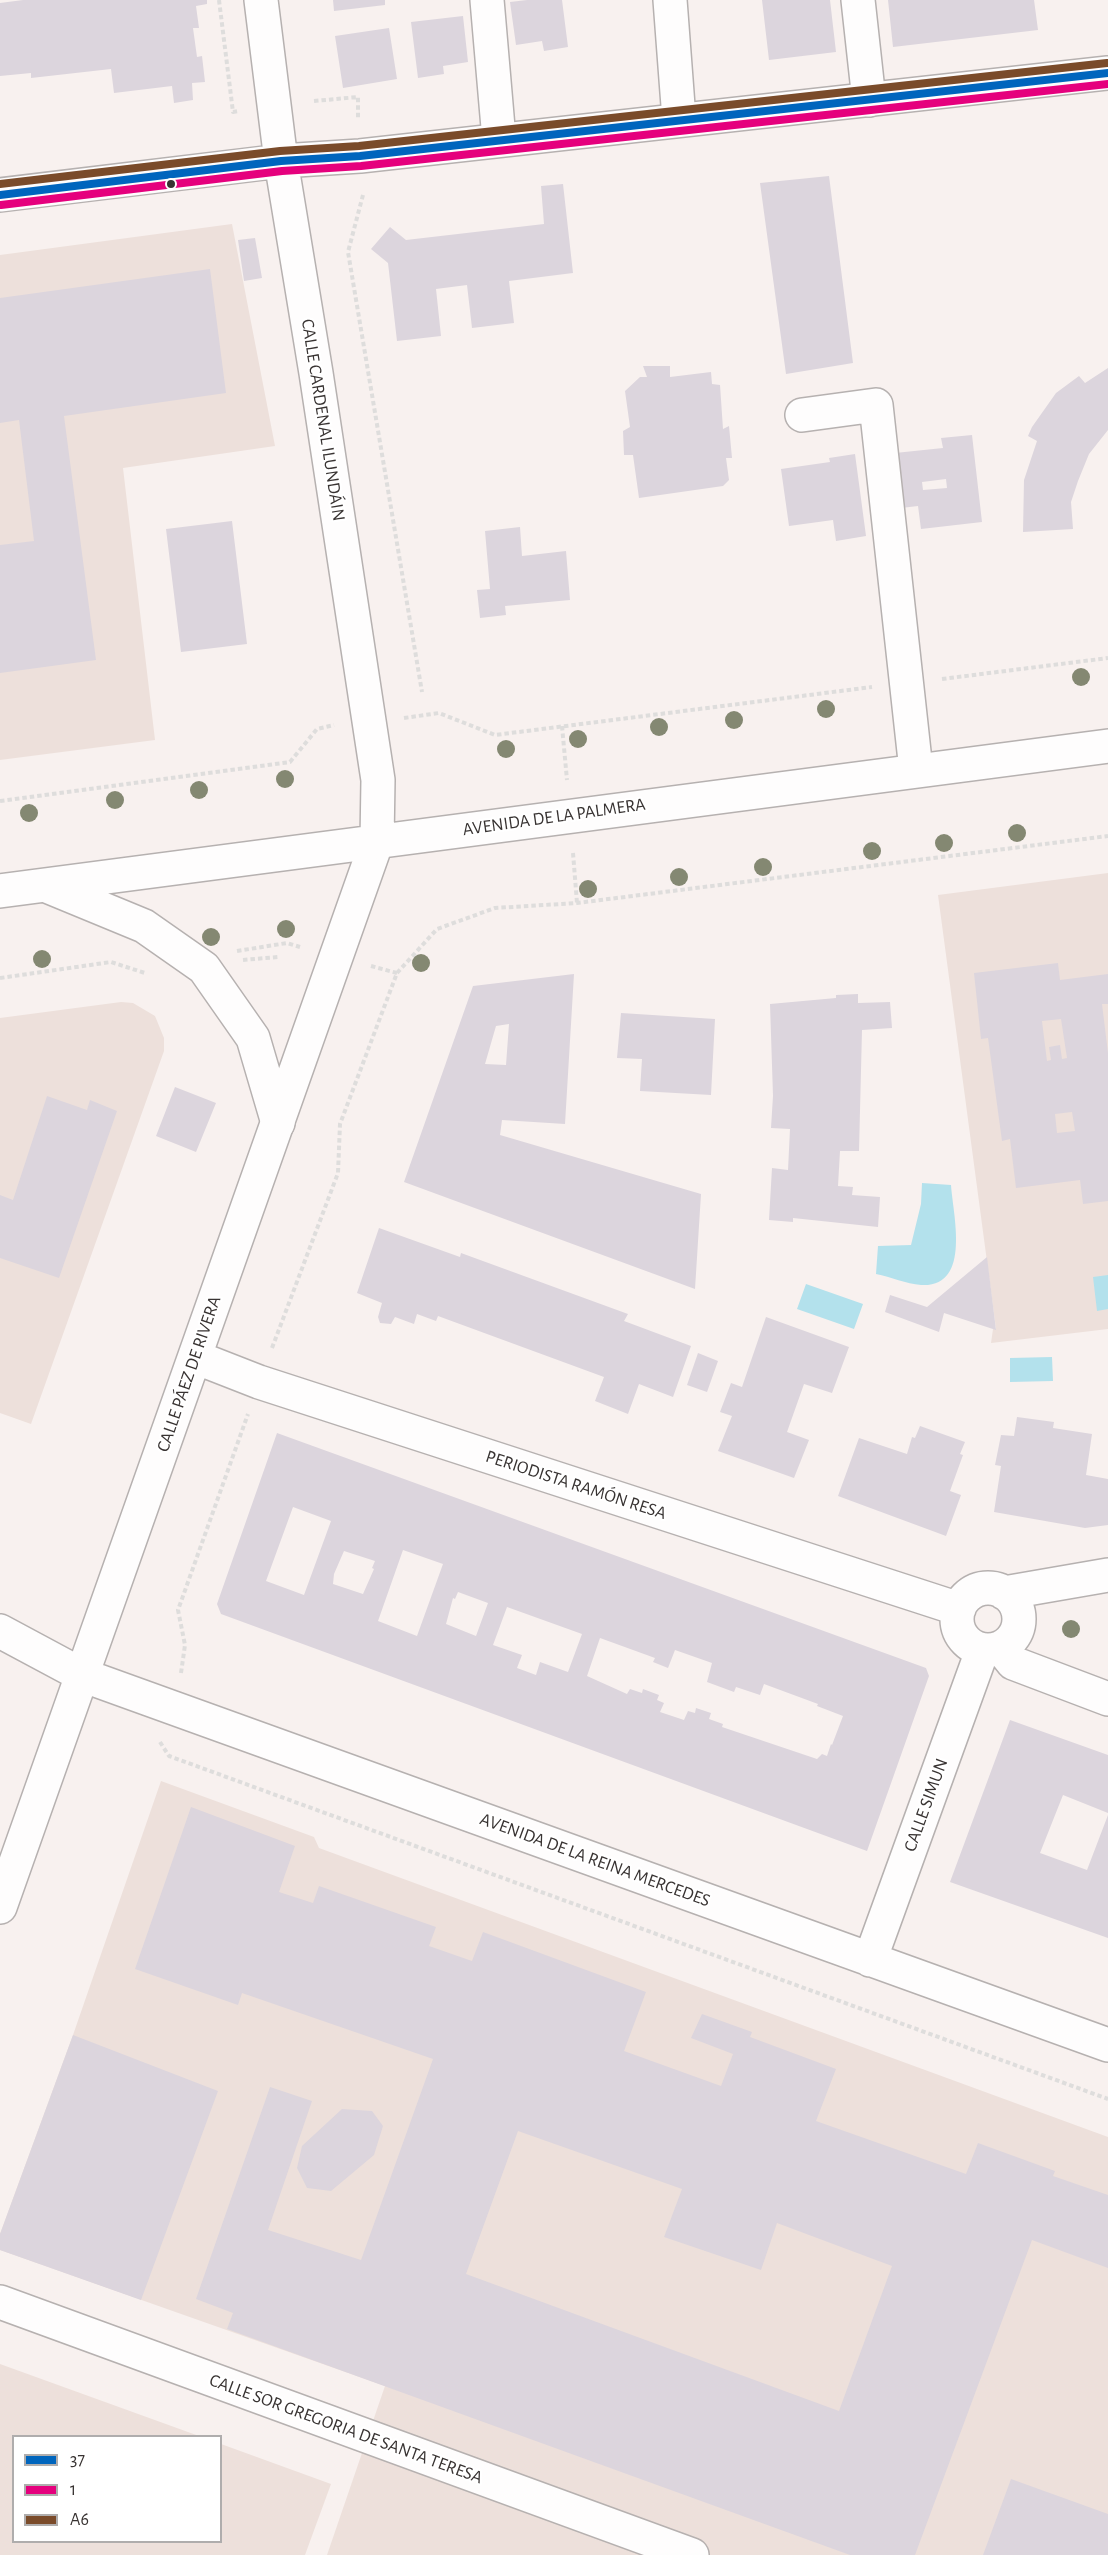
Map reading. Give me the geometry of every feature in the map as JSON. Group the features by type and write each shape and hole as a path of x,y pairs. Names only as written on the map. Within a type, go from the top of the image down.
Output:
{"street":[{"name":"CALLE CARDENAL ILUNDÁIN","path":"261,0 281,161 378,780 377,841"},
{"path":"487,0 499,139"},
{"path":"670,0 679,119"},
{"path":"858,0 869,100"},
{"path":"0,195 281,161 360,156 1108,73"},
{"path":"802,415 876,405 916,770"},
{"name":"AVENIDA DE LA PALMERA","path":"0,891 1108,746"},
{"name":"CALLE PÁEZ DE RIVERA","path":"0,1907 377,841"},
{"path":"45,885 144,926 204,968 253,1038 278,1123"},
{"name":"PERIODISTA RAMÓN RESA","path":"195,1357 259,1382 959,1609"},
{"path":"1004,1593 1108,1575"},
{"path":"992,1649 1012,1640 1019,1622 1019,1612 1015,1602 998,1589 976,1589 967,1595 959,1609 957,1625 960,1635 967,1644 992,1649 1013,1663 1108,1700"},
{"name":"AVENIDA DE LA REINA MERCEDES","path":"0,1631 82,1675 1108,2045"},
{"name":"CALLE SIMUN","path":"870,1960 992,1649"},
{"name":"CALLE SOR GREGORIA DE SANTA TERESA","path":"0,2302 692,2555"}],"path":[{"path":"219,0 233,112"},
{"path":"314,101 358,97 358,121"},
{"path":"363,195 348,252 422,692"},
{"path":"411,718 439,713 495,735 1108,658"},
{"path":"0,801 290,762 317,729 338,724"},
{"path":"271,1350 338,1173 340,1124 397,973 438,929 495,908 577,903 1108,836"},
{"path":"228,952 287,944"},
{"path":"242,960 278,957"},
{"path":"0,978 111,963 150,975"},
{"path":"184,1665 186,1645 178,1610 251,1404"},
{"path":"159,1740 169,1756 1108,2099"}],"shaded area":[{"path":"232,224 275,446 123,468 155,740 0,760 0,255"},
{"path":"1108,873 1108,1329 991,1343 993,1329 996,1329 938,895"},
{"path":"121,1002 133,1003 155,1016 164,1038 164,1051 31,1424 0,1413 0,1018"},
{"path":"161,1781 314,1837 319,1848 1108,2137 1108,2555 327,2555 385,2386 0,2250 0,2234 73,2035"},
{"path":"0,2364 196,2435 12,2435 12,2543 222,2543 222,2444 331,2484 305,2555 0,2555"}],"water":[{"path":"922,1183 951,1185 956,1247 953,1263 947,1275 937,1283 921,1285 876,1274 878,1246 911,1245 921,1204"},
{"path":"1108,1275 1108,1309 1097,1311 1093,1277"},
{"path":"806,1284 863,1304 854,1329 797,1309"},
{"path":"1052,1357 1053,1381 1010,1382 1010,1358"}],"building":[{"path":"23,0 207,0 207,4 196,6 199,28 193,28 197,57 202,56 205,82 192,83 193,100 174,103 172,86 114,93 111,69 31,78 31,73 0,76 0,3"},
{"path":"333,0 385,0 385,5 334,11"},
{"path":"562,0 568,47 544,51 542,41 516,45 510,2"},
{"path":"762,0 830,0 836,52 769,60"},
{"path":"888,0 1034,0 1038,30 893,47"},
{"path":"463,16 468,62 443,66 444,74 418,78 411,22"},
{"path":"389,28 397,79 343,88 335,36"},
{"path":"829,176 853,363 786,374 760,183"},
{"path":"563,184 573,273 509,281 514,323 472,328 467,285 436,289 441,336 397,341 388,263 371,249 390,227 406,240 544,224 541,186"},
{"path":"255,238 262,278 244,281 238,240"},
{"path":"210,269 226,393 64,416 96,660 0,673 0,545 34,541 19,420 0,423 0,298"},
{"path":"643,366 670,366 670,377 711,372 712,384 720,385 723,429 729,426 732,458 726,458 729,480 723,486 639,498 633,455 624,455 623,431 630,427 625,391 640,377 647,377"},
{"path":"1108,368 1108,430 1089,454 1078,481 1071,502 1073,529 1023,532 1024,480 1037,441 1028,436 1032,427 1056,393 1079,376 1085,383"},
{"path":"972,435 982,522 921,529 918,506 901,508 895,453 943,448 941,438","holes":["946,479 947,488 923,490 922,482"]},
{"path":"855,454 866,536 836,541 833,520 789,526 781,469 830,462 829,458"},
{"path":"232,521 247,644 181,652 166,529"},
{"path":"520,527 522,556 566,551 570,600 505,606 506,615 480,618 477,590 490,589 485,531"},
{"path":"1058,963 1060,980 1108,974 1108,1004 1102,1004 1108,1053 1108,1201 1083,1204 1080,1180 1016,1188 1010,1139 1002,1141 988,1038 981,1039 974,973","holes":["1061,1019 1067,1058 1062,1059 1060,1045 1049,1047 1051,1060 1047,1061 1042,1021","1072,1112 1075,1131 1057,1133 1055,1114"]},
{"path":"574,974 565,1124 502,1120 500,1135 701,1194 695,1289 404,1182 473,986","holes":["509,1024 506,1065 485,1064 496,1026"]},
{"path":"858,994 858,1003 890,1002 892,1028 862,1030 859,1151 840,1151 838,1186 853,1187 852,1195 880,1197 878,1227 793,1218 793,1222 769,1220 772,1168 788,1170 790,1129 771,1128 773,1096 770,1004"},
{"path":"621,1013 715,1019 711,1095 640,1091 642,1059 617,1058"},
{"path":"175,1087 216,1103 196,1152 156,1136"},
{"path":"47,1096 87,1110 90,1100 117,1111 59,1278 0,1258 0,1195 13,1200"},
{"path":"379,1228 460,1257 461,1253 628,1314 624,1321 691,1346 673,1397 639,1384 628,1414 595,1401 604,1377 438,1316 436,1321 417,1314 414,1324 395,1317 391,1324 380,1323 378,1317 382,1303 357,1293"},
{"path":"987,1257 996,1330 944,1313 939,1332 885,1312 890,1295 927,1307"},
{"path":"766,1317 849,1347 832,1393 804,1384 787,1432 809,1440 794,1478 718,1451 732,1416 720,1412 731,1383 742,1387"},
{"path":"698,1353 718,1361 707,1392 687,1385"},
{"path":"1017,1417 1054,1422 1053,1428 1092,1434 1086,1475 1108,1479 1108,1525 1085,1528 994,1512 1001,1466 995,1465 1001,1435 1014,1436"},
{"path":"920,1426 965,1442 960,1454 963,1455 950,1491 961,1495 946,1536 838,1496 859,1438 907,1454 912,1437 915,1438"},
{"path":"277,1433 926,1668 929,1676 867,1851 221,1614 217,1604","holes":["293,1507 331,1521 304,1595 266,1581","403,1550 443,1564 417,1636 378,1621","344,1551 375,1561 363,1594 333,1584 334,1574","458,1592 488,1603 476,1636 446,1624 453,1598 455,1599","507,1607 582,1634 568,1672 540,1662 536,1675 517,1668 522,1655 493,1645","600,1638 655,1658 653,1662 668,1668 675,1650 712,1663 707,1682 734,1692 736,1687 760,1695 764,1684 843,1716 827,1756 822,1754 817,1759 722,1727 723,1724 709,1719 711,1713 696,1708 695,1713 688,1711 684,1720 660,1712 664,1703 657,1700 659,1695 643,1689 642,1693 630,1689 627,1694 587,1676"]},
{"path":"1010,1720 1108,1755 1108,1813 1063,1795 1040,1853 1087,1870 1108,1815 1108,1938 950,1882"},
{"path":"191,1807 295,1846 279,1892 313,1903 319,1886 436,1927 429,1946 472,1961 483,1932 646,1992 624,2051 721,2086 733,2054 691,2038 702,2014 752,2032 750,2037 836,2069 816,2121 966,2174 978,2143 1055,2171 1053,2176 1108,2195 1108,2268 1032,2240 915,2555 850,2555 227,2329 233,2313 196,2299 270,2087 312,2101 268,2230 361,2260 433,2059 242,1993 238,2005 135,1969","holes":["518,2131 682,2189 664,2237 761,2270 777,2223 892,2266 839,2411 466,2274"]},
{"path":"73,2035 218,2091 141,2300 0,2250 0,2234"},
{"path":"342,2109 372,2111 383,2126 374,2155 331,2191 307,2188 297,2168 302,2146"},
{"path":"1011,2479 1108,2514 1108,2555 983,2555"}],"transit line":[{"name":"A6","path":"0,184 280,151 359,146 1107,63"},
{"name":"37","path":"0,195 281,161 360,156 1108,73"},
{"name":"1","path":"1,205 282,171 361,166 1108,84"}]}
